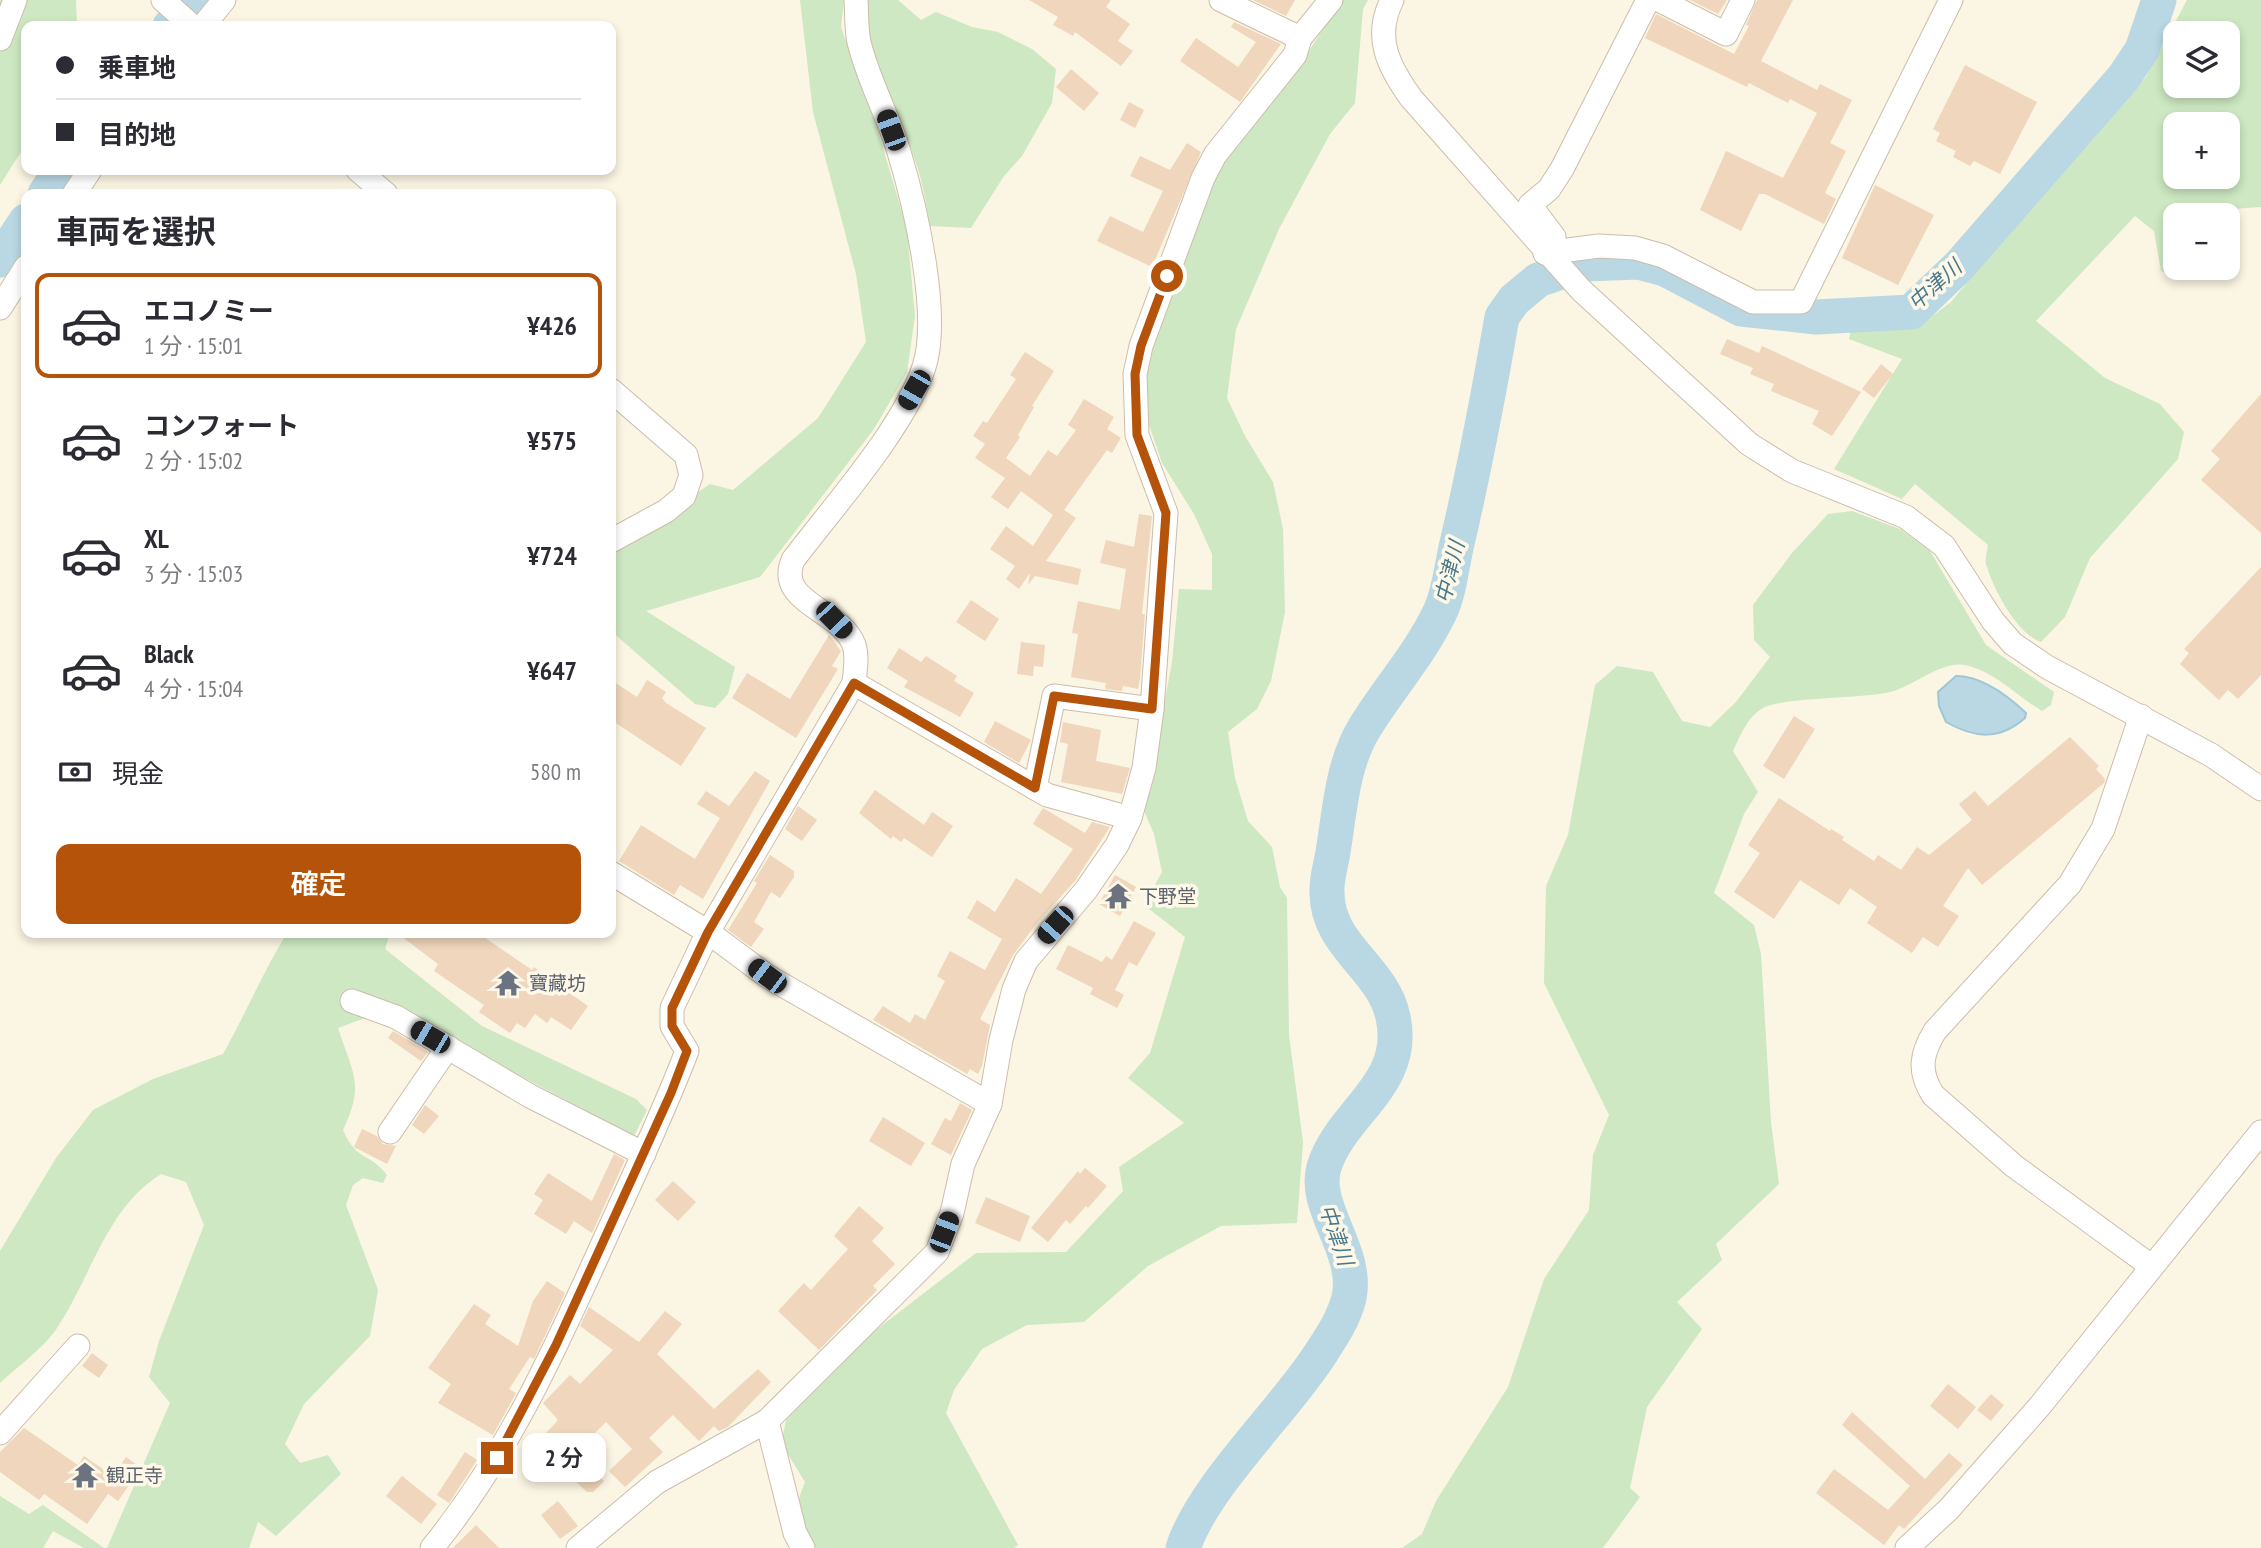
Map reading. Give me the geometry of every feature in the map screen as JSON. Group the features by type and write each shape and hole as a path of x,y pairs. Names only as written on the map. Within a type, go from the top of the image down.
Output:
{"street":[{"path":"0,39 15,0"},
{"path":"163,0 186,21"},
{"path":"207,21 224,0"},
{"path":"432,1548 484,1481 511,1435 556,1345 687,1051 672,1026 672,1008 708,932 854,683 856,655 847,633 834,620 799,596 791,585 788,573 793,560 894,426 925,366 929,343 918,224 899,151 859,42 856,0"},
{"path":"1221,0 1300,38"},
{"path":"578,1548 657,1482 767,1421 937,1252 952,1213 962,1164 990,1104 1000,1040 1014,989 1026,961 1100,872 1130,818 1144,768 1152,709 1166,513 1137,435 1135,374 1141,346 1203,178 1215,155 1295,55 1300,38 1331,0"},
{"path":"1392,0 1388,9 1384,40 1388,65 1411,98 1581,290 1749,444 1792,471 1906,517 1944,546 1993,621 2013,644 2047,667 2141,716 2261,789"},
{"path":"1549,257 1554,237 1530,205 1549,189 1562,169 1648,0"},
{"path":"1659,0 1726,34 1742,0"},
{"path":"1549,257 1599,246 1635,248 1663,256 1753,302 1801,302 1951,0"},
{"path":"364,175 380,189"},
{"path":"0,308 21,275"},
{"path":"616,394 686,455 691,475 684,496 616,538"},
{"path":"854,683 1047,795 1130,818"},
{"path":"1035,788 1054,696 1152,709"},
{"path":"2141,716 2103,830 2070,884 1935,1031 1925,1048 1922,1064 1924,1081 1933,1095 2014,1166 2151,1266"},
{"path":"616,876 708,932 778,983 990,1104"},
{"path":"352,1001 396,1017 530,1096 643,1154"},
{"path":"390,1132 448,1047"},
{"path":"1907,1548 1949,1509 2039,1407 2261,1132"},
{"path":"0,1433 78,1346"},
{"path":"767,1421 795,1533 803,1548"}],"green space":[{"path":"0,0 76,0 77,21 21,21 21,152 0,185"},
{"path":"800,0 844,0 841,27 878,131 907,229 915,316 907,372 874,429 760,577 646,611 735,667 728,694 715,708 695,704 616,635 616,549 710,484 733,490 818,418 866,342 856,274 813,112"},
{"path":"868,0 898,0 921,20 936,12 972,27 998,32 1032,49 1056,69 1052,103 1022,156 1004,176 971,228 930,226 916,163 875,63 867,21"},
{"path":"1342,0 1368,0 1363,9 1355,103 1330,134 1279,229 1236,329 1227,398 1245,436 1273,482 1283,529 1285,612 1271,681 1257,709 1228,732 1235,778 1248,821 1272,847 1280,887 1287,898 1289,1035 1303,1142 1297,1223 1221,1226 1148,1266 1084,1322 1027,1325 982,1349 954,1390 946,1413 1018,1545 1014,1548 814,1548 804,1530 798,1509 805,1482 781,1443 788,1412 863,1340 976,1253 1066,1252 1123,1191 1119,1167 1184,1123 1128,1078 1150,1053 1185,937 1144,905 1162,872 1154,834 1144,811 1172,662 1179,589 1212,590 1212,554 1194,514 1162,463 1146,416 1147,362 1159,322 1215,172 1301,63"},
{"path":"2187,0 2261,0 2261,207 2240,208 2240,203 2163,203 2163,272 2154,231 2135,216 2036,321 2105,378 2160,404 2184,432 2178,459 2090,558 2065,617 2041,642 2023,630 2001,599 1986,565 1988,545 1915,484 1902,499 1834,469 1902,359 1849,339 1852,325 1919,326 1951,302 2063,166 2146,77 2163,45 2163,98 2240,98 2240,21 2176,21"},
{"path":"1852,511 1900,529 1930,551 1986,645 2054,692 2051,705 2042,711 1986,673 1965,665 1956,665 1946,666 1890,692 1773,704 1763,708 1749,721 1733,751 1758,792 1744,814 1714,893 1754,925 1761,954 1771,1122 1779,1184 1716,1244 1722,1260 1677,1302 1702,1329 1647,1407 1630,1488 1640,1497 1603,1548 1402,1548 1422,1534 1436,1501 1508,1387 1544,1279 1589,1210 1593,1155 1609,1115 1544,983 1546,886 1568,835 1595,685 1617,666 1653,672 1682,721 1710,727 1736,702 1770,657 1754,640 1753,605 1792,553 1828,514"},
{"path":"284,938 388,938 385,949 482,1026 636,1099 647,1110 634,1136 402,1013 365,1018 338,1028 352,1068 355,1090 354,1101 343,1130 353,1147 387,1175 383,1183 363,1178 353,1185 346,1205 378,1290 370,1336 304,1404 285,1444 300,1463 328,1455 341,1474 276,1536 258,1522 249,1548 107,1548 170,1403 149,1377 159,1341 204,1225 186,1182 161,1174 142,1189 112,1225 55,1331 36,1352 0,1383 0,1251 56,1158 93,1110 153,1079 223,1054"},
{"path":"0,1496 29,1514 43,1505 104,1548 84,1548 53,1531 43,1548 0,1548"}],"water":[{"path":"1956,676 1975,679 1994,688 2026,713 2025,718 2006,731 1986,735 1966,731 1946,722 1939,706 1938,692"}],"building":[{"path":"1029,0 1111,0 1106,7 1130,24 1118,41 1133,51 1121,66 1075,32 1073,36 1053,25 1058,17"},
{"path":"1253,0 1295,0 1286,16"},
{"path":"1690,0 1727,0 1718,14"},
{"path":"1757,0 1793,0 1761,61 1817,90 1820,84 1852,100 1830,143 1846,151 1825,193 1836,199 1824,224 1765,194 1759,194 1741,231 1700,210 1726,151 1783,178 1817,113 1790,99 1788,103 1749,83 1747,87 1645,38 1656,14 1734,54 1749,26 1746,25"},
{"path":"1234,22 1281,44 1240,102 1180,61 1196,38 1238,67 1256,42 1231,27"},
{"path":"1965,65 2037,102 2000,174 1974,161 1970,166 1953,157 1956,151 1936,141 1940,133 1933,129"},
{"path":"1071,69 1099,93 1084,111 1056,87"},
{"path":"1129,102 1144,110 1135,128 1120,120"},
{"path":"1187,143 1201,152 1152,267 1097,241 1110,216 1143,232 1163,191 1130,176 1140,156 1170,170"},
{"path":"1875,185 1934,215 1898,285 1842,258"},
{"path":"1727,339 1759,353 1762,346 1861,392 1832,436 1812,424 1819,411 1771,391 1774,384 1750,374 1753,368 1720,354"},
{"path":"1025,352 1054,371 1032,406 1034,407 1018,435 1020,437 1006,458 1030,476 1048,450 1057,456 1076,430 1068,425 1084,399 1114,417 1107,429 1121,438 1112,453 1107,450 1064,510 1076,518 1046,561 1081,569 1078,585 1035,576 1028,585 1030,573 1019,589 1006,579 1015,566 990,549 1006,526 1033,546 1053,515 1021,491 1008,509 991,497 1005,478 975,458 985,444 973,436 983,421 987,423 1016,379 1010,375"},
{"path":"1881,364 1893,374 1874,398 1862,389"},
{"path":"2261,394 2261,533 2201,480 2220,459 2211,451"},
{"path":"1139,514 1152,516 1142,614 1145,614 1140,679 1138,689 1123,686 1122,691 1105,689 1106,683 1071,677 1078,634 1072,633 1078,601 1120,610 1126,569 1100,563 1106,540 1134,547"},
{"path":"2261,567 2261,675 2238,699 2228,690 2219,700 2180,664 2189,653 2184,649"},
{"path":"971,600 999,619 985,641 956,622"},
{"path":"829,635 841,651 832,666 838,669 796,738 732,698 747,673 790,699"},
{"path":"1021,642 1045,645 1043,667 1034,666 1033,676 1017,674"},
{"path":"899,648 921,662 926,656 957,676 954,681 974,693 960,717 904,687 908,681 887,668"},
{"path":"647,680 666,692 662,698 666,703 706,728 681,766 616,723 616,683 637,697"},
{"path":"1794,716 1815,729 1784,779 1763,766"},
{"path":"995,721 1031,740 1019,763 984,742"},
{"path":"1063,722 1101,730 1096,761 1130,768 1122,794 1061,782 1068,744 1060,742"},
{"path":"2070,737 2099,766 2096,769 2105,779 2104,783 1982,885 1968,868 1943,906 1959,916 1938,947 1923,937 1912,953 1867,923 1877,907 1850,888 1839,905 1800,880 1774,919 1734,892 1760,853 1748,845 1779,798 1844,837 1842,840 1874,861 1878,855 1901,870 1917,847 1929,855 1972,820 1959,804 1975,791 1988,806"},
{"path":"755,771 770,781 703,899 680,885 674,895 619,861 641,825 695,859 720,818 697,804 706,791 729,806"},
{"path":"875,790 924,825 932,812 953,826 932,857 904,838 901,842 893,836 891,839 859,813"},
{"path":"798,806 817,820 802,841 785,829"},
{"path":"1043,808 1085,833 1092,822 1110,827 1075,881 1036,924 1013,955 980,1019 990,1025 982,1066 978,1074 970,1069 967,1074 873,1020 883,1006 910,1023 915,1014 925,1020 945,981 937,976 950,951 985,970 1002,939 967,918 977,900 995,912 1016,878 1041,894 1073,849 1033,824"},
{"path":"770,855 794,871 794,877 780,898 771,892 754,922 764,929 751,947 728,930 757,883 754,881"},
{"name":"下野堂","path":"1115,875 1136,887 1120,916 1099,904"},
{"path":"1134,921 1156,933 1137,966 1129,962 1115,990 1124,995 1117,1008 1090,994 1093,988 1056,969 1068,945 1102,962 1106,956 1112,960"},
{"name":"寶藏坊","path":"404,938 485,938 532,970 534,967 547,977 551,972 566,982 562,988 588,1006 571,1030 551,1017 547,1023 535,1014 525,1028 517,1023 510,1033 479,1012 484,1005 434,971 438,964"},
{"path":"393,1031 428,1052 421,1061 388,1038"},
{"path":"960,1103 972,1110 951,1155 931,1144 945,1118 951,1121"},
{"path":"425,1105 439,1116 424,1134 412,1125"},
{"path":"883,1117 925,1143 911,1166 869,1141"},
{"path":"362,1129 377,1136 383,1144 396,1146 387,1164 354,1147"},
{"path":"614,1154 625,1160 592,1233 574,1221 566,1234 534,1214 543,1200 534,1194 548,1173 592,1201"},
{"path":"1085,1168 1107,1186 1070,1224 1066,1220 1048,1242 1031,1228 1078,1171 1080,1174"},
{"path":"673,1181 696,1202 678,1221 655,1200"},
{"path":"986,1197 1030,1216 1020,1242 975,1223"},
{"path":"859,1206 884,1228 872,1241 895,1264 873,1286 877,1290 819,1350 778,1311 804,1283 811,1290 848,1249 834,1236"},
{"path":"547,1281 565,1293 534,1359 530,1357 509,1389 516,1393 493,1435 438,1403 451,1384 428,1368 474,1304 491,1315 485,1324 518,1346 533,1301"},
{"path":"589,1307 639,1342 665,1311 682,1324 657,1354 714,1409 758,1369 771,1382 728,1427 719,1431 714,1426 699,1441 673,1415 649,1438 663,1452 625,1487 609,1471 632,1449 606,1422 575,1453 604,1481 593,1492 587,1492 536,1444 558,1420 543,1403 570,1375 580,1384 613,1350 580,1326"},
{"path":"92,1353 108,1365 99,1378 82,1366"},
{"path":"1948,1384 1976,1407 1958,1429 1930,1406"},
{"path":"1991,1394 2004,1405 1991,1421 1977,1410"},
{"path":"1852,1412 1925,1479 1949,1453 1963,1465 1904,1529 1899,1525 1884,1545 1816,1493 1834,1469 1888,1510 1910,1486 1842,1425"},
{"name":"観正寺","path":"24,1428 78,1465 84,1456 113,1476 126,1457 141,1468 118,1501 108,1494 87,1524 44,1494 39,1500 0,1472 0,1452"},
{"path":"465,1452 477,1460 449,1503 437,1495"},
{"path":"402,1476 437,1504 421,1524 386,1496"},
{"path":"558,1501 578,1526 560,1539 541,1515"},
{"path":"476,1525 499,1548 453,1548"}],"waterway":[{"path":"174,21 192,0"},
{"name":"中津川","path":"1183,1548 1207,1500 1317,1359 1340,1322 1349,1298 1348,1263 1324,1198 1324,1167 1332,1148 1382,1080 1391,1061 1395,1041 1393,1017 1387,1000 1378,984 1345,943 1329,912 1328,878 1343,788 1357,741 1423,642 1446,595 1502,317 1514,300 1538,280 1585,264 1639,262 1665,269 1741,309 1816,317 1911,312 1960,265 2124,77 2142,50 2159,0"},
{"path":"48,189 58,175"},
{"path":"0,260 21,228"}],"place":[{"name":"下野堂","path":"1118,896"},
{"name":"寶藏坊","path":"508,983"},
{"name":"観正寺","path":"85,1475"}],"route":[{"path":"497,1458 556,1345 671,1093 687,1051 672,1026 672,1008 708,932 854,683 1035,788 1054,696 1152,709 1166,513 1137,435 1135,374 1141,346 1167,276"}]}
